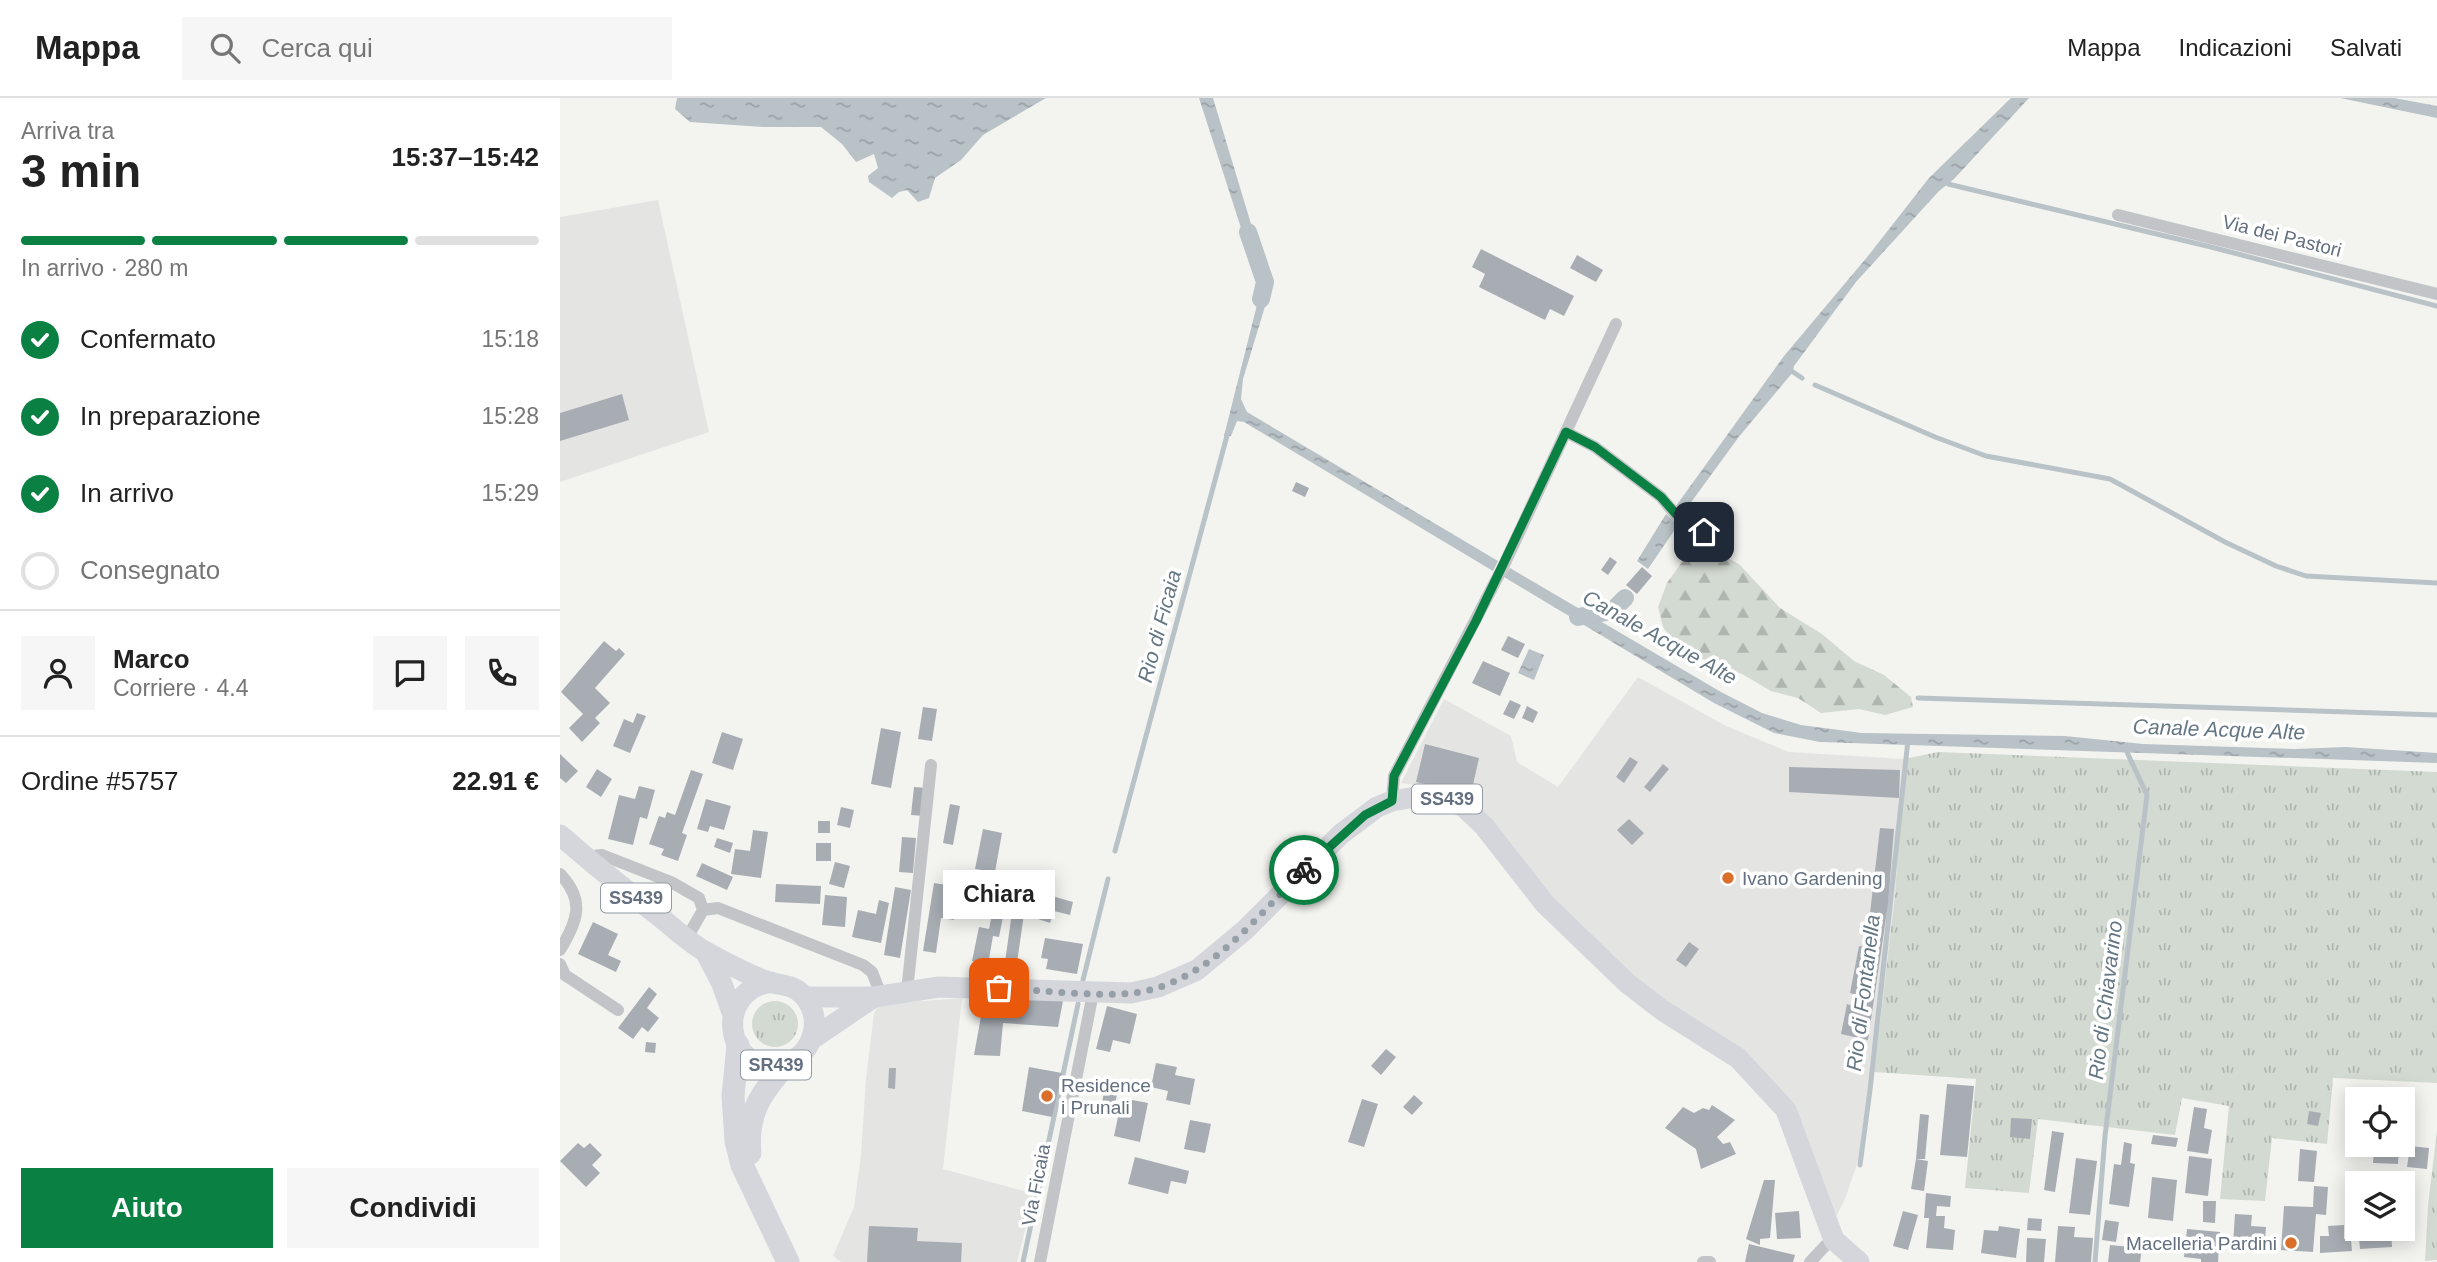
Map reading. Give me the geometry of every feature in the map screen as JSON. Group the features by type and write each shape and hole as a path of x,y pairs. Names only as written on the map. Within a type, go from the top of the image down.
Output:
{"highway":[{"path":"738,1045 733,1096 736,1141 742,1165 788,1262"},
{"path":"753,1187 749,1144 754,1107 770,1082 787,1063"}],"main road":[{"name":"SS439","path":"806,998 877,996 939,987 1093,993 1131,993 1147,990 1197,970 1245,930 1341,834 1365,815 1392,801 1415,797 1446,799 1464,807 1484,826 1545,904 1628,983 1671,1016 1738,1058 1786,1110 1834,1240 1859,1262"},
{"name":"SS439","path":"560,835 705,951 771,982"},
{"name":"SR439","path":"705,951 722,984 733,1016 733,1031 738,1045 747,1056 759,1063 787,1063 805,1051 812,1039 815,1020 806,998"},
{"path":"733,1016 746,993 758,985 771,982 790,986 806,998"},
{"name":"SR439","path":"812,1039 877,996"}],"street":[{"name":"Via dei Pastori","path":"2118,215 2437,294"},
{"path":"1392,801 1394,776 1501,570 1616,324"},
{"path":"1566,432 1595,447 1661,497 1676,514 1704,532"},
{"path":"907,991 931,765"},
{"path":"585,857 602,855 671,882 699,898 704,910"},
{"path":"560,874 569,883 577,911 574,927 560,950"},
{"path":"704,910 718,908 863,964 872,972 877,996"},
{"path":"687,938 704,910"},
{"path":"560,964 565,975 618,1010"},
{"name":"Via Ficaia","path":"1040,1262 1093,993"},
{"path":"1810,1262 1834,1240"},
{"path":"1703,1262 1710,1262"}],"shaded area":[{"path":"658,200 709,432 560,482 560,217"},
{"path":"1638,677 1726,726 1789,752 1904,759 1895,896 1874,1072 1859,1158 1835,1219 1790,1099 1664,1002 1557,907 1466,800 1401,783 1444,699 1511,736 1517,762 1558,787"},
{"path":"962,998 943,1169 1034,1194 1017,1262 841,1262 833,1256 854,1207 874,1013 878,1007 897,1003"}],"green space":[{"path":"1706,541 1716,552 1739,564 1780,608 1822,634 1854,661 1884,675 1911,697 1913,707 1885,715 1859,709 1821,713 1798,698 1771,691 1742,674 1700,658 1674,642 1663,627 1658,607 1667,583 1689,552"},
{"path":"1938,752 2437,772 2437,1083 2333,1078 2327,1144 2272,1138 2265,1201 2220,1199 2229,1106 2182,1098 2175,1135 2038,1119 2029,1193 1965,1188 1976,1079 1874,1072 1895,896 1904,759"},
{"path":"775,1001 791,1008 798,1024 791,1040 775,1047 759,1040 752,1024 759,1008"},
{"path":"2437,1130 2437,1260 2425,1261 2428,1205"}],"water":[{"path":"677,98 1046,98 983,135 961,160 935,178 929,198 918,202 907,190 892,198 869,182 868,176 878,168 874,154 856,162 842,144 821,127 763,127 690,122 675,109"},
{"path":"1199,98 1213,98 1258,247 1252,262"},
{"path":"2011,98 2029,98 1856,282 1794,366 1793,372 1738,438 1684,512 1676,506 1784,356 1929,178"},
{"path":"2340,98 2394,98 2437,106 2437,118"},
{"path":"1266,269 1269,286 1266,303 1243,379 1241,399 1247,412 1498,561 1493,571 1244,422 1237,421 1231,436 1224,436"},
{"path":"1666,514 1678,525 1648,569 1637,561"},
{"path":"1510,568 1721,692 1762,713 1801,725 1862,733 2065,736 2143,744 2295,749 2346,747 2437,753 2437,763 1820,742 1774,733 1714,703 1504,577"},
{"path":"1529,649 1544,655 1534,680 1518,673"}],"building":[{"path":"1481,249 1574,296 1564,316 1550,309 1545,320 1479,287 1485,274 1472,267"},
{"path":"1577,255 1603,270 1596,282 1570,268"},
{"path":"622,394 629,420 560,441 560,413"},
{"path":"1296,482 1309,488 1305,497 1292,491"},
{"path":"1610,557 1617,562 1608,575 1601,570"},
{"path":"1642,567 1652,576 1637,594 1626,585"},
{"path":"1508,636 1525,644 1518,658 1501,650"},
{"path":"604,641 616,651 619,648 625,654 595,688 610,703 595,718 600,723 582,742 569,728 583,714 561,692"},
{"path":"1483,661 1510,673 1500,696 1472,683"},
{"path":"1510,700 1521,705 1514,719 1503,714"},
{"path":"1527,706 1538,712 1533,723 1522,718"},
{"path":"923,707 937,709 932,741 918,739"},
{"path":"637,713 646,716 630,753 613,746 624,719 633,723"},
{"path":"881,728 901,732 891,788 871,784"},
{"path":"722,732 743,739 733,770 712,763"},
{"path":"1425,744 1479,758 1471,794 1416,782"},
{"path":"560,754 578,771 566,783 560,778"},
{"path":"1630,757 1638,762 1624,783 1616,777"},
{"path":"1663,764 1669,769 1650,792 1644,787"},
{"path":"1789,767 1900,770 1899,798 1789,792"},
{"path":"597,769 612,779 601,797 586,787"},
{"path":"691,770 703,774 682,833 687,835 678,861 661,855 664,849 649,844 659,816 665,818 667,812 675,815"},
{"path":"639,786 655,790 647,819 640,817 633,845 608,839 619,795 635,799"},
{"path":"914,787 927,788 924,816 911,815"},
{"path":"706,799 731,806 724,830 710,826 708,832 697,829"},
{"path":"950,804 960,806 953,845 943,843"},
{"path":"841,807 854,810 850,828 837,825"},
{"path":"1629,819 1644,833 1632,845 1617,830"},
{"path":"818,821 830,821 830,833 818,833"},
{"path":"1880,828 1894,829 1888,904 1868,1040 1841,1034 1847,1004 1855,1007 1858,995 1850,993 1859,946 1866,947"},
{"path":"983,829 1002,833 995,872 975,869"},
{"path":"753,830 768,832 761,878 731,874 735,849 750,851"},
{"path":"902,837 916,838 913,873 899,872"},
{"path":"717,838 733,843 730,853 714,847"},
{"path":"816,843 831,843 831,861 816,861"},
{"path":"835,862 850,866 844,888 829,884"},
{"path":"702,863 733,877 727,890 696,876"},
{"path":"934,883 959,887 954,920 941,918 936,953 923,951"},
{"path":"776,884 821,886 820,904 775,902"},
{"path":"895,887 911,890 900,958 884,955"},
{"path":"997,890 1008,892 999,937 993,936 988,965 972,961 979,927 989,929"},
{"path":"1045,894 1073,902 1070,915 1054,911 1050,923 1038,919"},
{"path":"825,895 847,897 845,927 822,925"},
{"path":"975,897 983,897 983,912 974,911"},
{"path":"1014,898 1026,900 1016,970 1004,969"},
{"path":"879,900 889,903 881,943 852,937 858,910 876,914"},
{"path":"593,922 618,934 608,955 621,961 616,972 578,954"},
{"path":"1045,938 1083,944 1077,974 1046,969 1048,959 1041,958"},
{"path":"1689,942 1699,949 1686,967 1676,960"},
{"path":"649,987 657,994 647,1008 659,1018 648,1032 642,1027 633,1039 618,1028"},
{"path":"985,994 1063,1001 1058,1027 1003,1023 1000,1056 974,1055"},
{"path":"1107,1006 1137,1014 1130,1044 1113,1040 1110,1052 1096,1049"},
{"path":"646,1042 656,1043 655,1053 645,1052"},
{"path":"1386,1049 1396,1057 1381,1075 1371,1066"},
{"path":"1156,1063 1177,1067 1175,1075 1195,1079 1190,1105 1166,1100 1168,1091 1151,1087"},
{"path":"1029,1067 1062,1073 1052,1117 1022,1111"},
{"path":"889,1068 896,1068 895,1089 888,1088"},
{"path":"1106,1079 1119,1081 1115,1106 1102,1103"},
{"path":"1947,1084 1974,1086 1967,1157 1940,1155"},
{"path":"1414,1095 1423,1103 1412,1115 1403,1107"},
{"path":"1122,1098 1148,1103 1140,1142 1114,1136"},
{"path":"1362,1099 1378,1104 1364,1147 1348,1142"},
{"path":"1712,1105 1735,1120 1717,1137 1723,1144 1730,1142 1736,1154 1701,1169 1696,1149 1665,1128 1683,1107 1694,1113 1703,1108 1709,1110"},
{"path":"2194,1107 2207,1109 2204,1128 2212,1130 2208,1154 2187,1151"},
{"path":"2309,1111 2321,1113 2318,1126 2307,1124"},
{"path":"1920,1114 1929,1115 1925,1159 1916,1159"},
{"path":"2011,1118 2032,1119 2030,1139 2010,1137"},
{"path":"1190,1120 1211,1124 1205,1153 1184,1149"},
{"path":"2052,1131 2064,1133 2055,1192 2044,1190"},
{"path":"2153,1135 2178,1138 2176,1147 2151,1144"},
{"path":"2124,1142 2132,1144 2130,1163 2135,1164 2129,1207 2109,1204 2114,1164 2121,1165"},
{"path":"578,1143 584,1148 590,1143 602,1155 592,1165 600,1173 586,1187 560,1161"},
{"path":"2415,1147 2429,1148 2427,1169 2407,1167 2408,1157 2415,1157"},
{"path":"2300,1149 2317,1151 2314,1182 2298,1181"},
{"path":"2189,1156 2212,1159 2208,1196 2185,1193"},
{"path":"1135,1157 1189,1171 1186,1184 1171,1181 1168,1194 1128,1184"},
{"path":"2374,1157 2398,1157 2398,1164 2373,1163"},
{"path":"2076,1158 2097,1161 2090,1215 2069,1213"},
{"path":"1916,1159 1928,1161 1924,1191 1911,1189"},
{"path":"2152,1177 2177,1180 2173,1221 2148,1218"},
{"path":"1764,1180 1775,1180 1770,1238 1760,1239 1760,1245 1746,1239"},
{"path":"2314,1186 2328,1187 2326,1215 2316,1214 2313,1252 2281,1250 2284,1206 2313,1207"},
{"path":"1926,1193 1951,1196 1950,1207 1937,1206 1936,1216 1945,1216 1944,1228 1955,1230 1953,1250 1926,1248 1929,1218 1924,1218"},
{"path":"2203,1201 2216,1201 2215,1223 2203,1222"},
{"path":"1799,1211 1801,1238 1777,1239 1775,1213"},
{"path":"1903,1211 1918,1215 1908,1250 1893,1246"},
{"path":"2235,1214 2252,1215 2251,1226 2266,1227 2264,1253 2248,1252 2248,1245 2233,1244"},
{"path":"2028,1218 2042,1219 2041,1231 2027,1230"},
{"path":"2105,1220 2119,1222 2116,1242 2102,1240"},
{"path":"2344,1225 2344,1239 2351,1241 2352,1251 2320,1253 2320,1236 2329,1236 2328,1226"},
{"path":"869,1226 918,1228 917,1241 962,1243 961,1262 867,1262"},
{"path":"1999,1226 2020,1229 2016,1258 1981,1253 1984,1230 1998,1231"},
{"path":"2058,1226 2075,1227 2074,1237 2093,1238 2091,1262 2055,1262"},
{"path":"2187,1229 2220,1232 2218,1262 2201,1262 2201,1259 2184,1257"},
{"path":"2027,1238 2046,1239 2044,1262 2026,1262"},
{"path":"2359,1241 2392,1241 2392,1247 2360,1249"},
{"path":"1749,1244 1795,1255 1793,1262 1745,1262"},
{"path":"2110,1245 2142,1248 2140,1262 2108,1262"}],"waterway":[{"path":"1948,184 2211,247 2437,306"},
{"name":"Canale Acque Alte","path":"1248,232 1265,282 1261,299"},
{"path":"1793,372 1802,378"},
{"path":"1815,385 1986,456 2110,479 2225,542 2276,566 2306,576 2437,583"},
{"name":"Rio di Ficaia","path":"1115,851 1228,432"},
{"path":"1578,617 1612,611 1625,598"},
{"path":"1918,698 2437,715"},
{"name":"Rio di Fontanella","path":"1860,1165 1908,740"},
{"name":"Rio di Chiavarino","path":"2095,1262 2105,1136 2147,795 2126,750"},
{"name":"Rio di Ficaia","path":"1083,980 1108,879"},
{"name":"Rio di Ficaia","path":"1023,1262 1078,1004"}],"way so far":[{"path":"999,988 1131,993 1177,980 1197,970 1222,951 1304,870"}],"place":[{"name":"Ivano Gardening","path":"1728,878"},
{"name":"Chiara","path":"999,988"},
{"name":"Residence i Prunali","path":"1047,1096"},
{"name":"Macelleria Pardini","path":"2291,1243"}],"route":[{"path":"1304,870 1365,815 1392,801 1394,776 1476,621 1566,432 1595,447 1661,497 1676,514 1704,532"}]}
